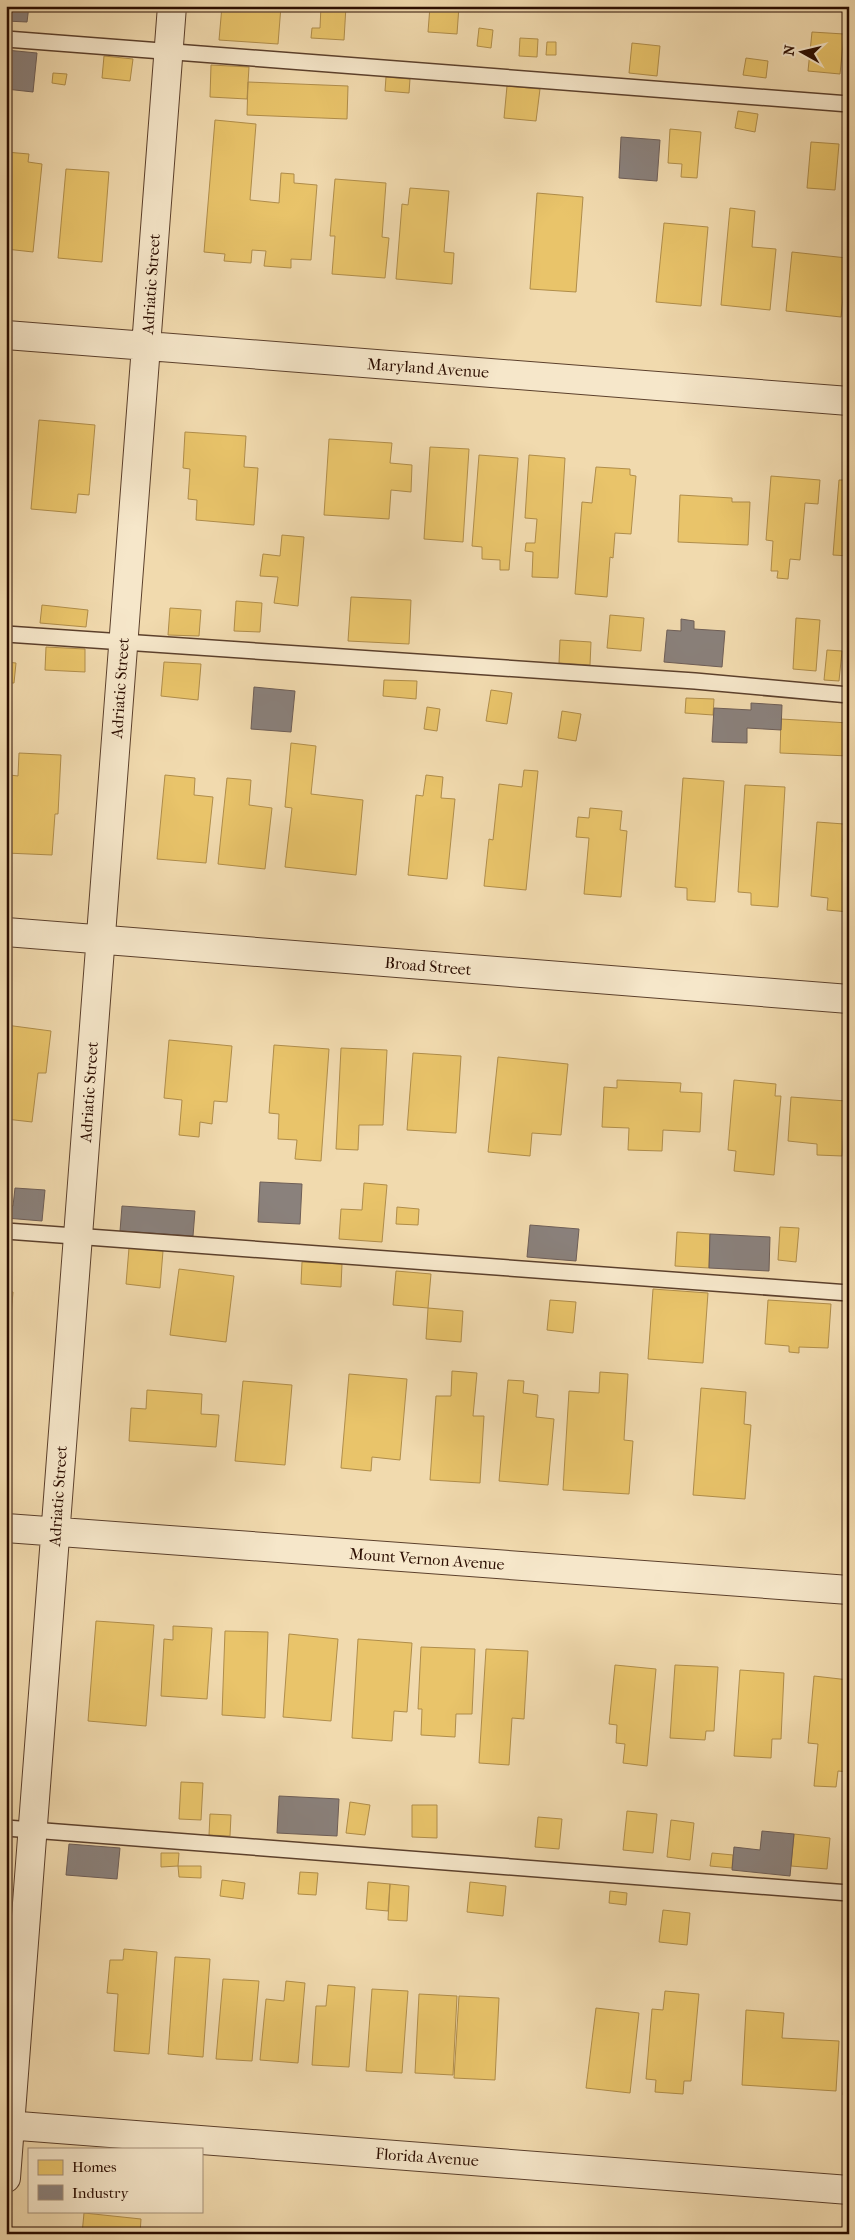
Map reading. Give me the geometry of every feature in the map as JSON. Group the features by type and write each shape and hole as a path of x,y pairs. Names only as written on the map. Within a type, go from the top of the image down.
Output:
{"street":[{"name":"Adriatic Street","path":"6,2178 19,1829 56,1531 172,6"},
{"name":"Maryland Avenue","path":"6,336 849,401"},
{"name":"Broad Street","path":"6,932 849,999"},
{"name":"Mount Vernon Avenue","path":"6,1528 849,1590"},
{"name":"Florida Avenue","path":"8,2125 849,2190"}],"lane":[{"path":"6,38 849,104"},
{"path":"6,634 685,681 849,695"},
{"path":"6,1230 849,1293"},
{"path":"19,1829 849,1893"}],"building: Homes":[{"path":"222,6 281,6 278,44 219,40"},
{"path":"321,6 346,6 344,40 311,38 312,28 320,28"},
{"path":"430,6 459,6 457,34 428,32"},
{"path":"479,28 493,30 491,48 477,46"},
{"path":"812,32 844,34 840,74 808,71"},
{"path":"520,38 538,39 537,57 519,56"},
{"path":"547,42 556,42 556,55 546,55"},
{"path":"632,43 660,46 657,76 629,73"},
{"path":"104,56 133,59 130,81 102,78"},
{"path":"746,58 768,61 766,78 743,75"},
{"path":"211,65 249,67 247,99 210,97"},
{"path":"53,73 67,74 65,85 52,83"},
{"path":"386,77 410,79 409,93 385,91"},
{"path":"248,82 348,86 347,119 247,115"},
{"path":"507,86 540,89 536,121 504,118"},
{"path":"738,111 758,114 755,132 735,128"},
{"path":"215,120 256,124 250,200 279,203 281,173 294,174 294,183 317,185 311,260 291,259 291,268 264,266 266,251 252,250 251,263 224,261 225,254 204,252"},
{"path":"670,129 701,132 697,178 681,177 682,164 668,163"},
{"path":"811,142 839,144 835,190 807,188"},
{"path":"6,152 29,154 28,162 42,164 33,252 6,249"},
{"path":"66,169 109,172 102,262 58,258"},
{"path":"335,179 386,183 382,237 389,238 385,278 332,274 335,236 330,236"},
{"path":"410,188 449,191 444,252 454,253 452,284 396,279 402,204 408,205"},
{"path":"537,193 583,197 576,292 530,289"},
{"path":"730,208 755,211 752,247 776,249 770,310 721,305"},
{"path":"664,223 708,227 701,306 656,302"},
{"path":"792,252 847,258 841,317 786,311"},
{"path":"39,420 95,425 89,495 78,494 76,513 31,509"},
{"path":"185,432 246,436 244,467 258,468 254,525 196,520 197,500 188,499 190,469 183,468"},
{"path":"329,439 392,443 390,463 412,465 411,492 391,490 389,519 324,515"},
{"path":"430,447 469,449 463,542 424,539"},
{"path":"479,455 518,458 509,570 500,570 500,560 482,559 482,547 472,546"},
{"path":"529,455 565,458 558,578 532,577 533,552 525,551 526,543 535,543 537,519 525,518"},
{"path":"596,467 630,469 630,475 636,476 631,534 615,533 613,558 610,557 607,597 575,594 582,502 592,503"},
{"path":"771,476 820,480 818,504 805,503 800,560 790,559 788,579 777,578 778,571 771,571 773,541 766,540"},
{"path":"839,480 849,480 849,556 833,555"},
{"path":"680,495 732,498 732,502 750,502 748,545 678,542"},
{"path":"282,535 304,537 298,606 274,603 278,577 260,576 263,554 280,556"},
{"path":"351,597 411,600 409,644 348,641"},
{"path":"236,601 262,603 260,632 234,631"},
{"path":"42,605 88,610 86,627 40,623"},
{"path":"170,608 201,610 199,636 168,635"},
{"path":"610,615 644,618 641,651 607,648"},
{"path":"796,618 820,620 816,671 793,669"},
{"path":"560,640 591,642 590,665 559,663"},
{"path":"46,647 85,649 85,672 45,670"},
{"path":"827,650 842,651 839,681 824,680"},
{"path":"6,662 16,663 14,683 6,683"},
{"path":"164,662 201,664 198,700 161,696"},
{"path":"384,680 417,681 416,699 383,696"},
{"path":"491,690 512,693 507,724 486,721"},
{"path":"686,698 714,699 713,715 685,713"},
{"path":"427,707 440,709 437,731 424,729"},
{"path":"562,711 581,714 576,741 558,738"},
{"path":"781,719 849,723 849,756 780,753"},
{"path":"291,743 316,746 311,794 363,800 356,875 285,867 292,808 285,807"},
{"path":"19,753 61,755 58,814 55,814 52,855 6,853 10,775 18,776"},
{"path":"524,770 538,771 526,890 484,886 489,839 493,840 499,784 522,787"},
{"path":"165,775 195,778 194,795 213,797 206,863 157,859"},
{"path":"426,775 443,777 441,798 455,799 447,879 408,875 416,795 423,796"},
{"path":"227,778 251,780 249,805 272,808 265,869 218,864"},
{"path":"683,778 724,781 715,902 687,900 687,888 675,887"},
{"path":"745,785 785,787 778,907 751,905 751,893 738,892"},
{"path":"590,808 622,811 620,830 627,831 621,897 584,894 589,838 576,837 578,817 589,818"},
{"path":"817,822 844,824 843,842 849,843 849,912 827,910 828,898 811,896"},
{"path":"6,1025 51,1031 46,1073 38,1073 32,1122 6,1119"},
{"path":"169,1040 232,1046 227,1102 214,1101 212,1124 200,1122 199,1137 179,1135 182,1100 164,1098"},
{"path":"274,1045 329,1049 321,1161 295,1159 297,1140 278,1139 279,1114 269,1113"},
{"path":"341,1048 387,1050 383,1125 359,1125 358,1150 336,1149"},
{"path":"413,1053 461,1056 456,1133 407,1130"},
{"path":"498,1057 568,1064 561,1135 532,1133 530,1156 488,1152"},
{"path":"617,1080 681,1083 680,1092 702,1093 700,1132 663,1130 662,1151 628,1150 629,1128 602,1127 604,1087 617,1088"},
{"path":"734,1080 776,1084 775,1096 781,1096 774,1175 734,1171 736,1151 728,1150"},
{"path":"791,1097 846,1101 842,1156 817,1155 817,1144 788,1141"},
{"path":"364,1183 387,1185 382,1242 339,1239 341,1209 362,1210"},
{"path":"397,1207 419,1209 418,1225 396,1224"},
{"path":"780,1227 799,1228 796,1262 778,1260"},
{"path":"677,1232 710,1234 709,1268 675,1266"},
{"path":"129,1248 163,1251 160,1288 126,1284"},
{"path":"302,1262 342,1264 341,1287 301,1284"},
{"path":"179,1269 234,1276 226,1342 170,1335"},
{"path":"396,1271 431,1274 428,1308 393,1305"},
{"path":"653,1289 708,1293 703,1363 648,1359"},
{"path":"6,1291 13,1292 6,1376"},
{"path":"550,1300 576,1302 573,1333 547,1330"},
{"path":"768,1300 831,1304 828,1348 799,1347 799,1353 789,1352 789,1346 765,1344"},
{"path":"428,1308 463,1311 461,1342 426,1339"},
{"path":"452,1371 477,1373 473,1416 484,1416 480,1483 430,1480 436,1396 451,1396"},
{"path":"600,1372 628,1374 624,1440 633,1441 629,1494 563,1490 569,1391 599,1393"},
{"path":"349,1374 407,1379 400,1460 372,1457 371,1471 341,1468"},
{"path":"508,1380 524,1381 523,1393 538,1395 536,1417 554,1419 548,1485 499,1481"},
{"path":"243,1381 292,1385 285,1465 235,1461"},
{"path":"701,1388 746,1392 744,1424 751,1425 745,1499 693,1495"},
{"path":"147,1390 202,1394 201,1414 219,1415 216,1447 129,1441 131,1408 146,1409"},
{"path":"96,1621 154,1625 146,1726 88,1721"},
{"path":"173,1626 212,1628 207,1699 161,1696 164,1639 173,1640"},
{"path":"225,1631 268,1632 265,1718 222,1715"},
{"path":"289,1634 338,1639 331,1721 283,1717"},
{"path":"358,1639 412,1643 407,1712 394,1711 392,1741 352,1738"},
{"path":"421,1647 475,1649 472,1714 456,1714 455,1737 421,1735 422,1709 418,1709"},
{"path":"486,1649 528,1651 524,1719 512,1718 509,1765 479,1763"},
{"path":"615,1665 656,1669 647,1766 623,1763 625,1744 616,1743 617,1725 609,1724"},
{"path":"675,1665 718,1667 714,1731 706,1731 705,1740 670,1738"},
{"path":"740,1670 784,1673 781,1739 772,1739 771,1758 734,1756"},
{"path":"814,1676 849,1680 849,1772 838,1771 836,1787 814,1786 818,1744 808,1743"},
{"path":"181,1782 203,1783 201,1820 179,1819"},
{"path":"350,1802 370,1805 365,1835 346,1833"},
{"path":"412,1805 437,1805 437,1838 412,1837"},
{"path":"627,1811 657,1814 653,1853 623,1850"},
{"path":"210,1814 231,1815 230,1836 209,1835"},
{"path":"538,1817 562,1819 559,1849 535,1847"},
{"path":"671,1820 694,1823 690,1860 667,1857"},
{"path":"794,1834 830,1838 827,1869 791,1866"},
{"path":"161,1853 179,1853 178,1866 161,1867"},
{"path":"712,1853 733,1855 732,1868 710,1866"},
{"path":"178,1866 201,1866 201,1878 179,1877"},
{"path":"300,1872 318,1873 316,1895 298,1894"},
{"path":"222,1880 245,1883 243,1899 220,1896"},
{"path":"368,1882 390,1884 388,1911 366,1909"},
{"path":"470,1882 506,1886 503,1916 467,1912"},
{"path":"390,1884 409,1886 407,1921 388,1920"},
{"path":"610,1891 627,1893 626,1905 609,1903"},
{"path":"663,1910 690,1913 687,1945 659,1942"},
{"path":"124,1949 157,1952 149,2054 114,2051 118,1994 107,1993 110,1960 123,1960"},
{"path":"175,1957 210,1959 203,2057 168,2054"},
{"path":"223,1979 259,1981 252,2061 216,2059"},
{"path":"286,1981 305,1983 298,2063 260,2060 266,1999 284,2001"},
{"path":"328,1985 355,1987 349,2067 312,2065 316,2006 326,2006"},
{"path":"372,1989 408,1991 402,2073 366,2071"},
{"path":"665,1991 699,1994 691,2081 684,2081 683,2094 655,2092 656,2080 646,2079 652,2009 663,2010"},
{"path":"419,1994 457,1996 453,2075 415,2073"},
{"path":"459,1996 499,1998 495,2080 454,2078"},
{"path":"596,2008 639,2013 630,2093 586,2088"},
{"path":"746,2010 784,2013 782,2038 839,2041 836,2091 742,2085"},
{"path":"849,2014 849,2095 843,2095"},
{"path":"84,2213 141,2219 140,2234 82,2234"}],"building: Industry":[{"path":"6,6 29,6 27,22 6,21"},
{"path":"6,50 37,53 33,92 6,89"},
{"path":"621,137 660,140 657,181 619,178"},
{"path":"681,619 694,621 694,629 725,631 722,667 664,662 667,630 681,631"},
{"path":"254,687 295,691 291,732 251,729"},
{"path":"751,703 782,705 781,730 747,728 747,743 712,742 714,708 751,710"},
{"path":"260,1182 302,1184 300,1224 258,1222"},
{"path":"15,1188 45,1190 42,1221 6,1218 6,1206 13,1206"},
{"path":"122,1206 195,1211 193,1236 120,1231"},
{"path":"530,1225 579,1229 576,1261 527,1257"},
{"path":"710,1234 770,1237 769,1271 709,1268"},
{"path":"279,1796 339,1799 337,1836 277,1833"},
{"path":"762,1831 794,1834 790,1876 732,1870 734,1847 760,1850"},
{"path":"69,1844 120,1848 117,1879 66,1875"}]}
